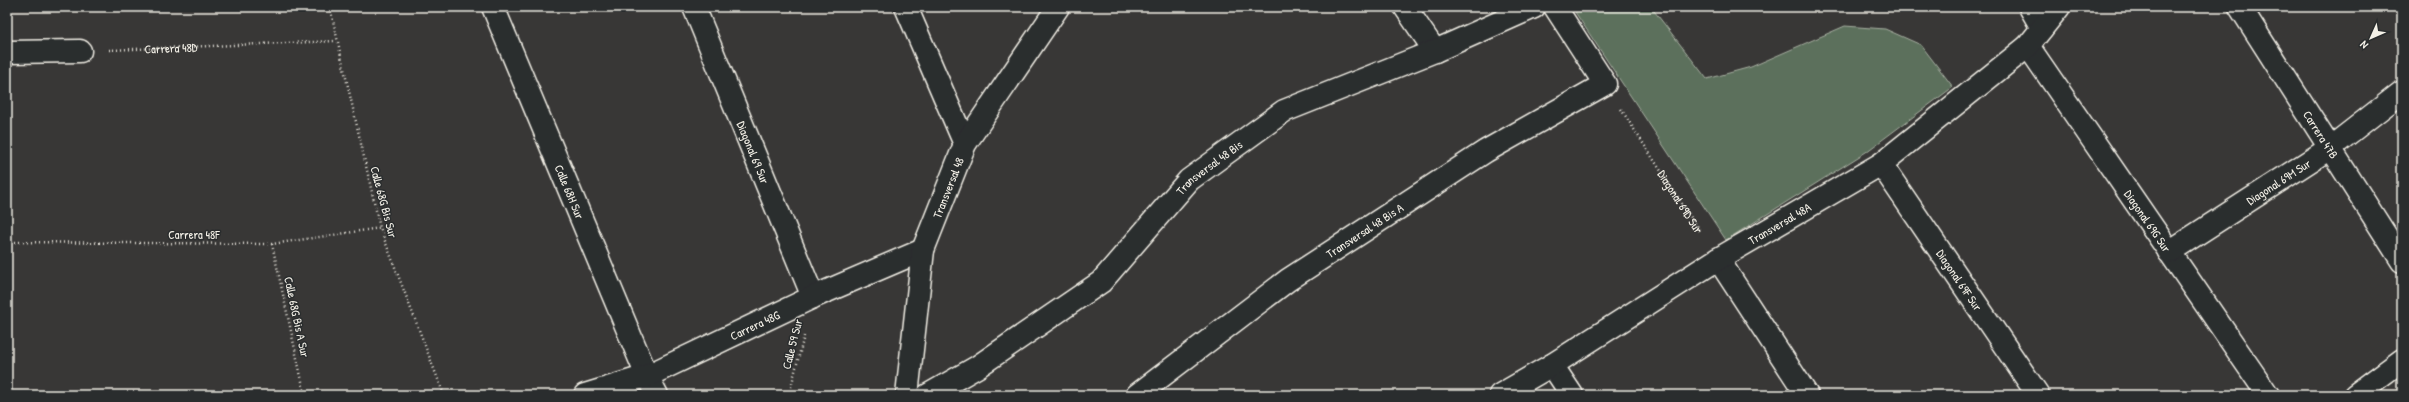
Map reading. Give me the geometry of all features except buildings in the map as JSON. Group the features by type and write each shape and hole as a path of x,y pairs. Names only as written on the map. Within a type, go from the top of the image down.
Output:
{"street":[{"name":"Calle 68H Sur","path":"493,7 647,376 657,395"},
{"name":"Diagonal 69 Sur","path":"694,7 813,297"},
{"path":"906,7 965,144"},
{"name":"Transversal 48","path":"907,395 922,250 965,144 1058,7"},
{"path":"1405,7 1435,50"},
{"name":"Transversal 48 Bis","path":"928,395 977,368 1101,282 1189,180 1284,111 1435,50 1534,7"},
{"path":"1555,7 1605,84"},
{"path":"2030,7 2042,28"},
{"name":"Transversal 48A","path":"1500,395 1552,365 1718,258 1881,164 2028,46 2059,7"},
{"name":"Carrera 47B","path":"2240,7 2402,261"},
{"name":"Diagonal 69G Sur","path":"2028,46 2268,395"},
{"path":"7,52 80,51"},
{"name":"Transversal 48 Bis A","path":"1137,395 1288,280 1486,151 1605,84"},
{"name":"Diagonal 69M Sur","path":"2169,252 2330,148 2402,92"},
{"name":"Diagonal 69F Sur","path":"1881,164 2038,395"},
{"name":"Carrera 48G","path":"585,395 647,376 813,297 922,250"},
{"path":"1718,258 1807,395"},
{"path":"2355,395 2402,360"},
{"path":"1552,365 1572,395"}],"path":[{"name":"Calle 68G Bis Sur","path":"330,7 336,41 380,228 444,395"},
{"name":"Carrera 48D","path":"80,51 336,41"},
{"name":"Diagonal 69D Sur","path":"1605,84 1718,258"},
{"name":"Carrera 48F","path":"7,242 272,244 380,228"},
{"name":"Calle 68G Bis A Sur","path":"272,244 305,395"},
{"name":"Calle 59 Sur","path":"789,395 813,297"}],"green space":[{"path":"1583,7 1651,7 1707,79 1751,67 1845,26 1885,29 1921,45 1953,87 1866,152 1726,240 1575,12"}]}
